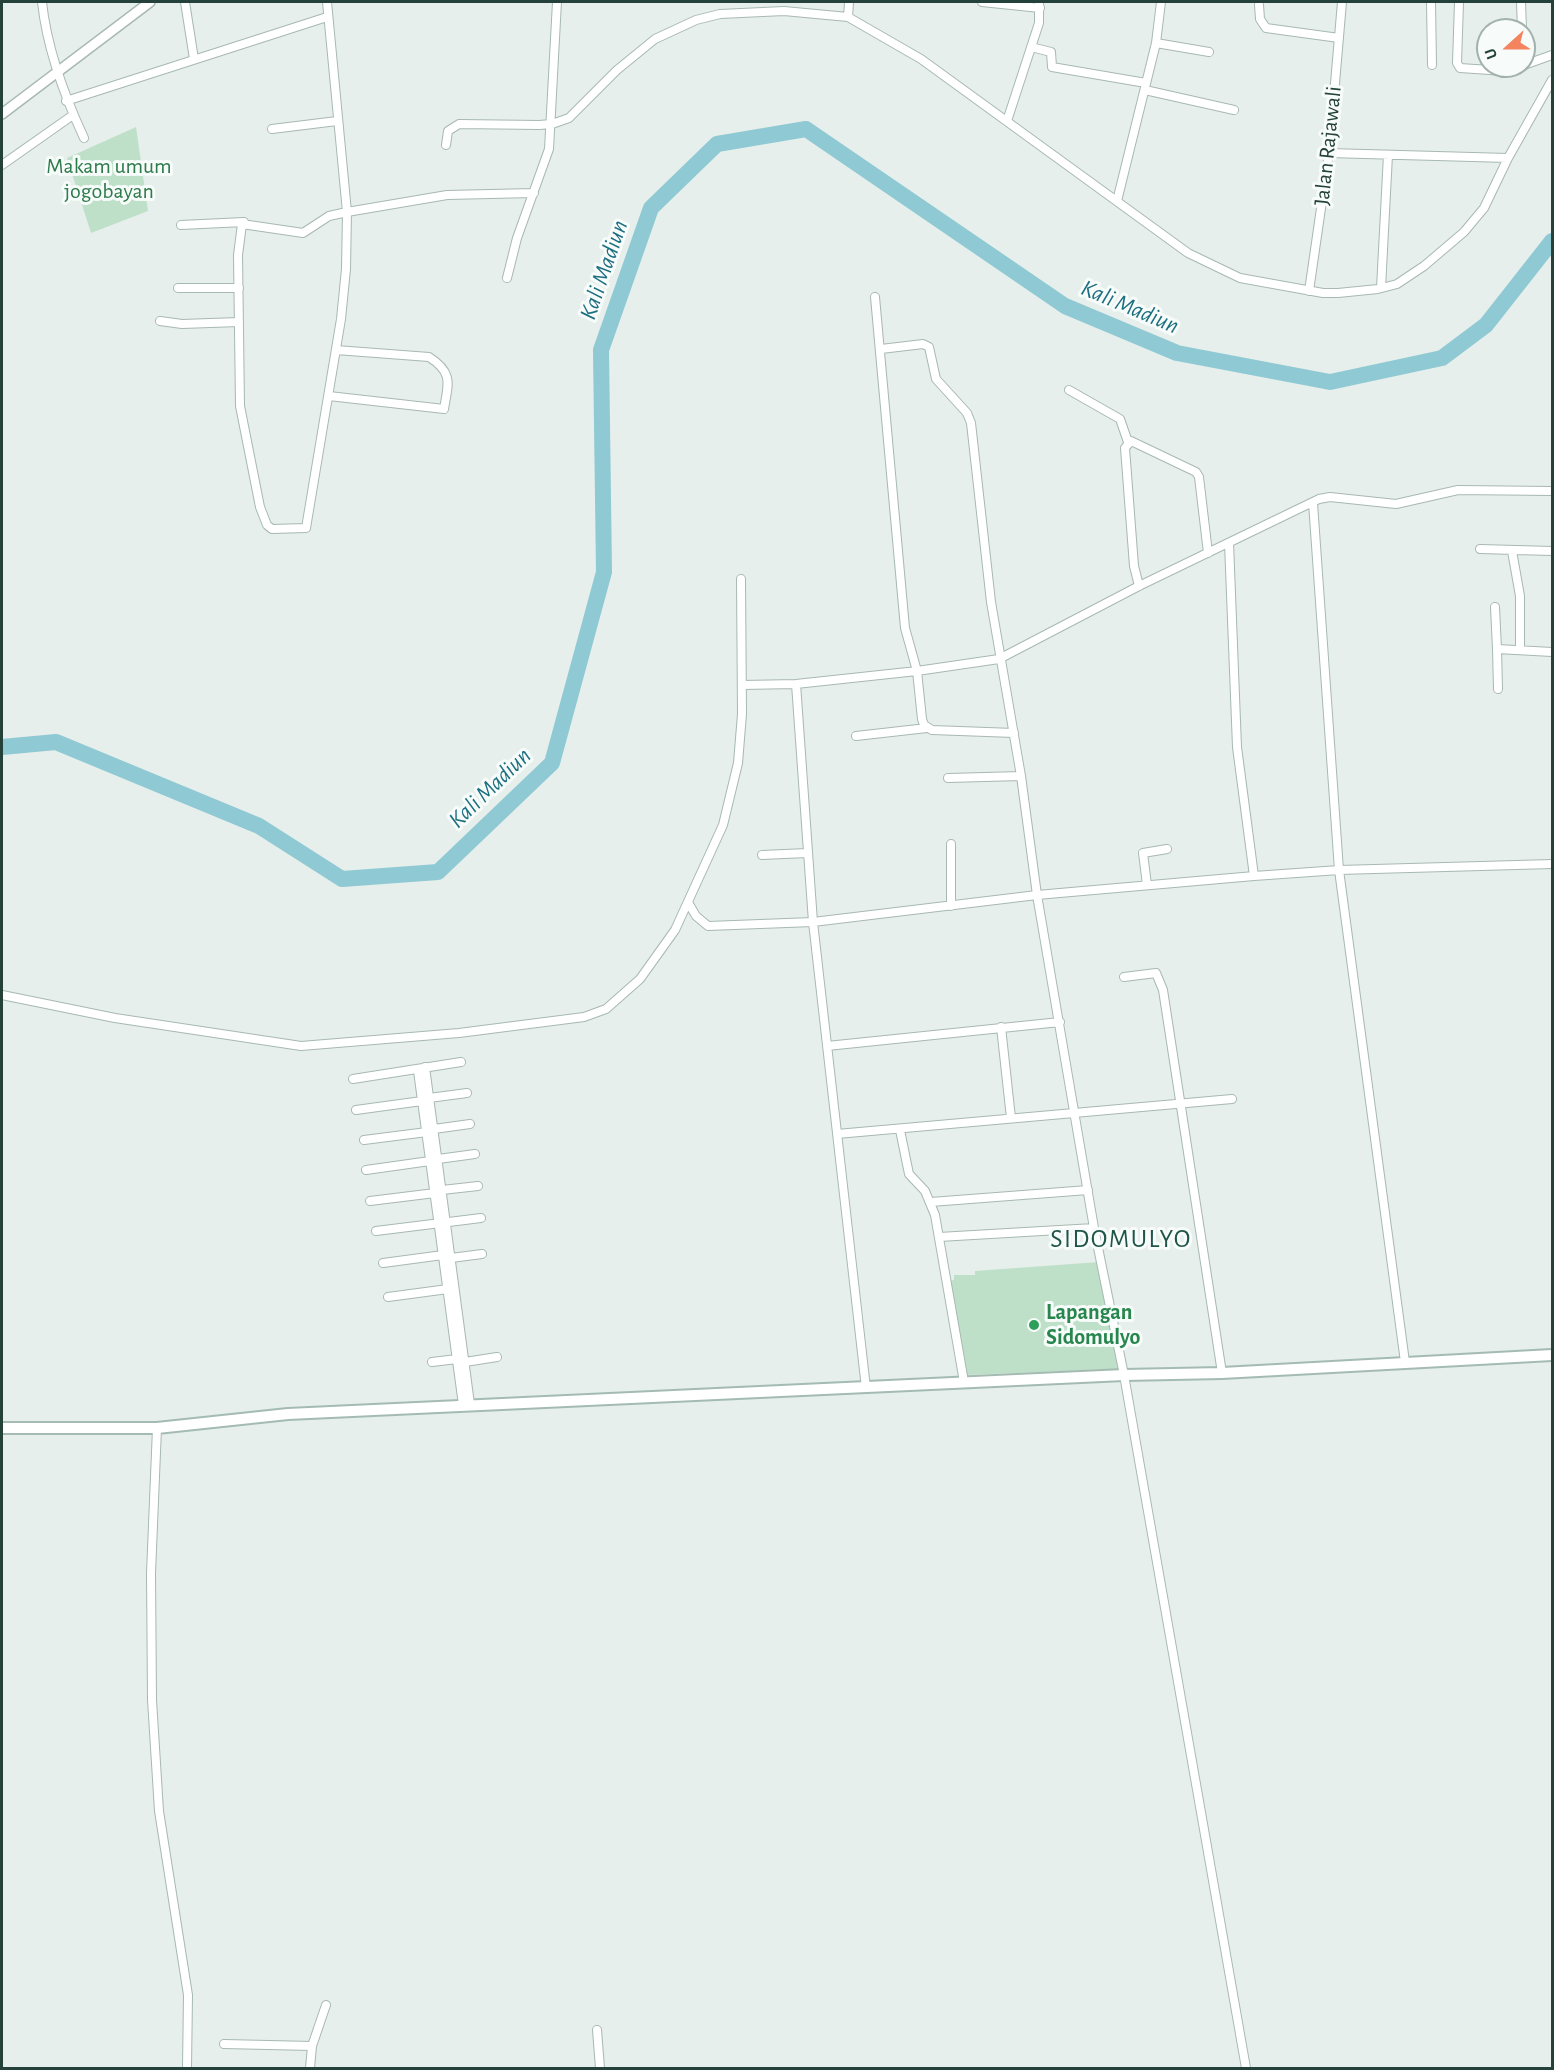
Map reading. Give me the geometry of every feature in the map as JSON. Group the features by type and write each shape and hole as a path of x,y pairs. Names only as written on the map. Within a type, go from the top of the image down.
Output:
{"main road":[{"path":"2,1428 158,1428 288,1414 1552,1355"}],"street":[{"path":"42,2 66,102 84,138"},
{"path":"2,114 150,2"},
{"path":"184,2 194,59"},
{"path":"244,222 240,227 239,288 242,421 260,507 267,525 272,529 306,528 316,456 329,396 345,295 347,212 327,2"},
{"path":"507,278 517,238 544,170 552,124 557,2"},
{"path":"848,17 849,2"},
{"path":"982,2 1039,5 1039,24 1007,121"},
{"path":"1117,201 1156,43 1161,2"},
{"name":"Jalan Rajawali","path":"1309,291 1329,153 1342,2"},
{"path":"1431,2 1432,65"},
{"path":"1459,2 1457,63 1460,68 1476,69"},
{"path":"1521,2 1522,18"},
{"path":"1259,5 1260,19 1266,28 1339,38"},
{"path":"446,145 448,131 459,124 552,124 569,118 580,110 617,70 655,39 696,20 720,14 784,11 848,17 921,59 1117,201 1161,236 1219,269 1250,280 1309,291 1338,293 1381,288 1412,275 1464,232 1484,208 1508,158 1552,80"},
{"path":"66,102 327,17"},
{"path":"1156,43 1209,52"},
{"path":"1031,47 1051,52 1052,67 1145,87 1234,110"},
{"path":"1536,61 1552,55"},
{"path":"2,165 73,115"},
{"path":"272,129 337,120"},
{"path":"1329,153 1508,158"},
{"path":"1381,288 1388,155"},
{"path":"181,225 244,222 303,233 329,216 347,212 447,195 534,193"},
{"path":"178,288 239,288"},
{"path":"875,297 905,628 918,671 922,719 927,728"},
{"path":"160,321 182,324 239,322"},
{"path":"881,349 923,344 929,347 936,379 967,413 971,423 999,659 1021,776 1037,895 1094,1228 1124,1375 1246,2068"},
{"path":"329,396 444,409 448,377 441,365 429,357 336,350"},
{"path":"1069,390 1120,419 1128,442 1125,448 1130,518 1139,586"},
{"path":"1128,442 1131,441 1196,472 1199,477 1208,553"},
{"path":"742,685 796,684 918,671 999,659 1139,586 1330,497 1396,504 1458,490 1552,491"},
{"path":"1313,503 1339,870 1405,1362"},
{"path":"1229,543 1237,747 1254,876"},
{"path":"1480,549 1552,552"},
{"path":"1512,551 1520,596 1520,650"},
{"path":"2,995 115,1018 302,1046 459,1033 585,1017 606,1009 640,978 675,930 689,904 723,825 740,745 741,579"},
{"path":"1495,607 1498,688"},
{"path":"1497,649 1552,652"},
{"path":"796,684 813,922 866,1388"},
{"path":"856,736 927,728 1014,733"},
{"path":"948,778 1021,776"},
{"path":"951,844 951,906"},
{"path":"1147,885 1143,853 1167,849"},
{"path":"762,855 807,853"},
{"path":"689,904 696,916 708,926 813,922 1037,895 1254,876 1339,870 1552,864"},
{"path":"1124,977 1158,974 1181,1104 1222,1372"},
{"path":"827,1046 1060,1022"},
{"path":"1001,1028 1011,1118"},
{"path":"353,1079 461,1062"},
{"path":"422,1069 467,1405"},
{"path":"356,1110 467,1093"},
{"path":"837,1134 1232,1099"},
{"path":"363,1140 470,1124"},
{"path":"900,1130 909,1174 925,1191 931,1202 964,1383"},
{"path":"366,1170 476,1154"},
{"path":"370,1201 478,1186"},
{"path":"931,1202 1088,1190"},
{"path":"376,1231 481,1218"},
{"path":"939,1237 1094,1228"},
{"path":"383,1263 482,1254"},
{"path":"447,1257 448,1289 461,1360"},
{"path":"388,1297 448,1289"},
{"path":"432,1362 497,1357"},
{"path":"158,1428 151,1573 152,1700 159,1811 188,1995 187,2068"},
{"path":"310,2068 312,2046 326,2005"},
{"path":"597,2030 600,2068"},
{"path":"224,2044 312,2046"}],"green space":[{"name":"Makam umum jogobayan","path":"136,127 148,211 91,233 67,158"},
{"name":"Lapangan Sidomulyo","path":"1099,1262 1119,1369 966,1375 948,1281 954,1280 954,1275 975,1275 975,1271"}],"waterway":[{"name":"Kali Madiun","path":"2,747 56,742 259,826 342,879 438,872 552,763 604,572 601,350 651,208 717,144 806,129 1065,306 1177,353 1330,382 1442,358 1486,325 1552,241"}],"place":[{"name":"Lapangan Sidomulyo","path":"1034,1325"}],"district":[{"name":"SIDOMULYO","path":"1121,1239"}]}
